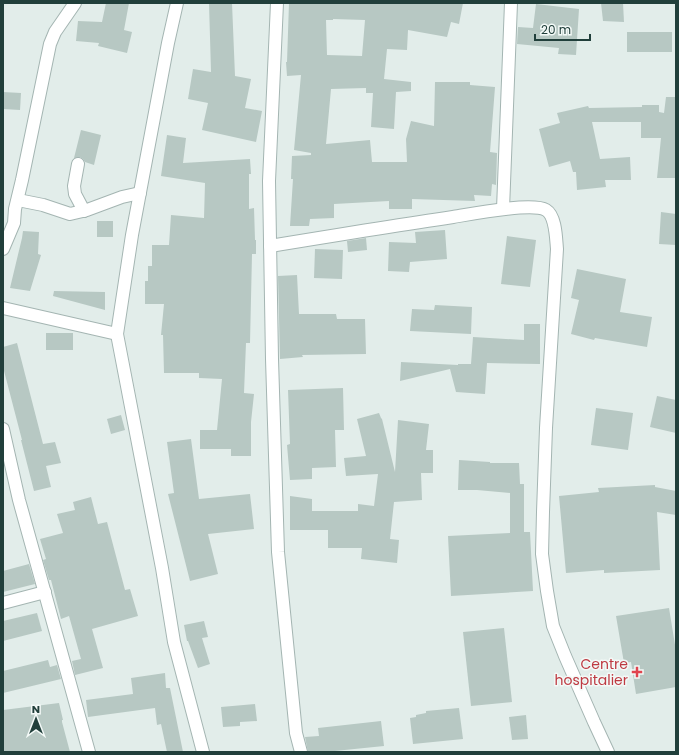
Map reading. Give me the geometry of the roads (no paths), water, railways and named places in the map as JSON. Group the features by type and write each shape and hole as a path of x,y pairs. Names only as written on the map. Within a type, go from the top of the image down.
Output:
{"street":[{"path":"3,249 14,223 15,209 50,44 55,32 75,3"},
{"path":"177,3 132,234 117,334 162,568 174,642 203,752"},
{"path":"277,3 269,181 272,359 278,552 296,733 301,752"},
{"path":"503,209 511,3"},
{"path":"78,164 74,186 75,194 84,211"},
{"path":"18,200 43,205 70,214 84,211 122,197 140,194"},
{"path":"270,246 503,209 539,208 547,210 552,217 556,233 557,250 546,428 542,554 553,626 587,708 608,752"},
{"path":"3,308 117,334"},
{"path":"3,429 19,500 89,752"},
{"path":"3,603 45,592"}],"place":[{"name":"Centre hospitalier","path":"637,672"}]}
